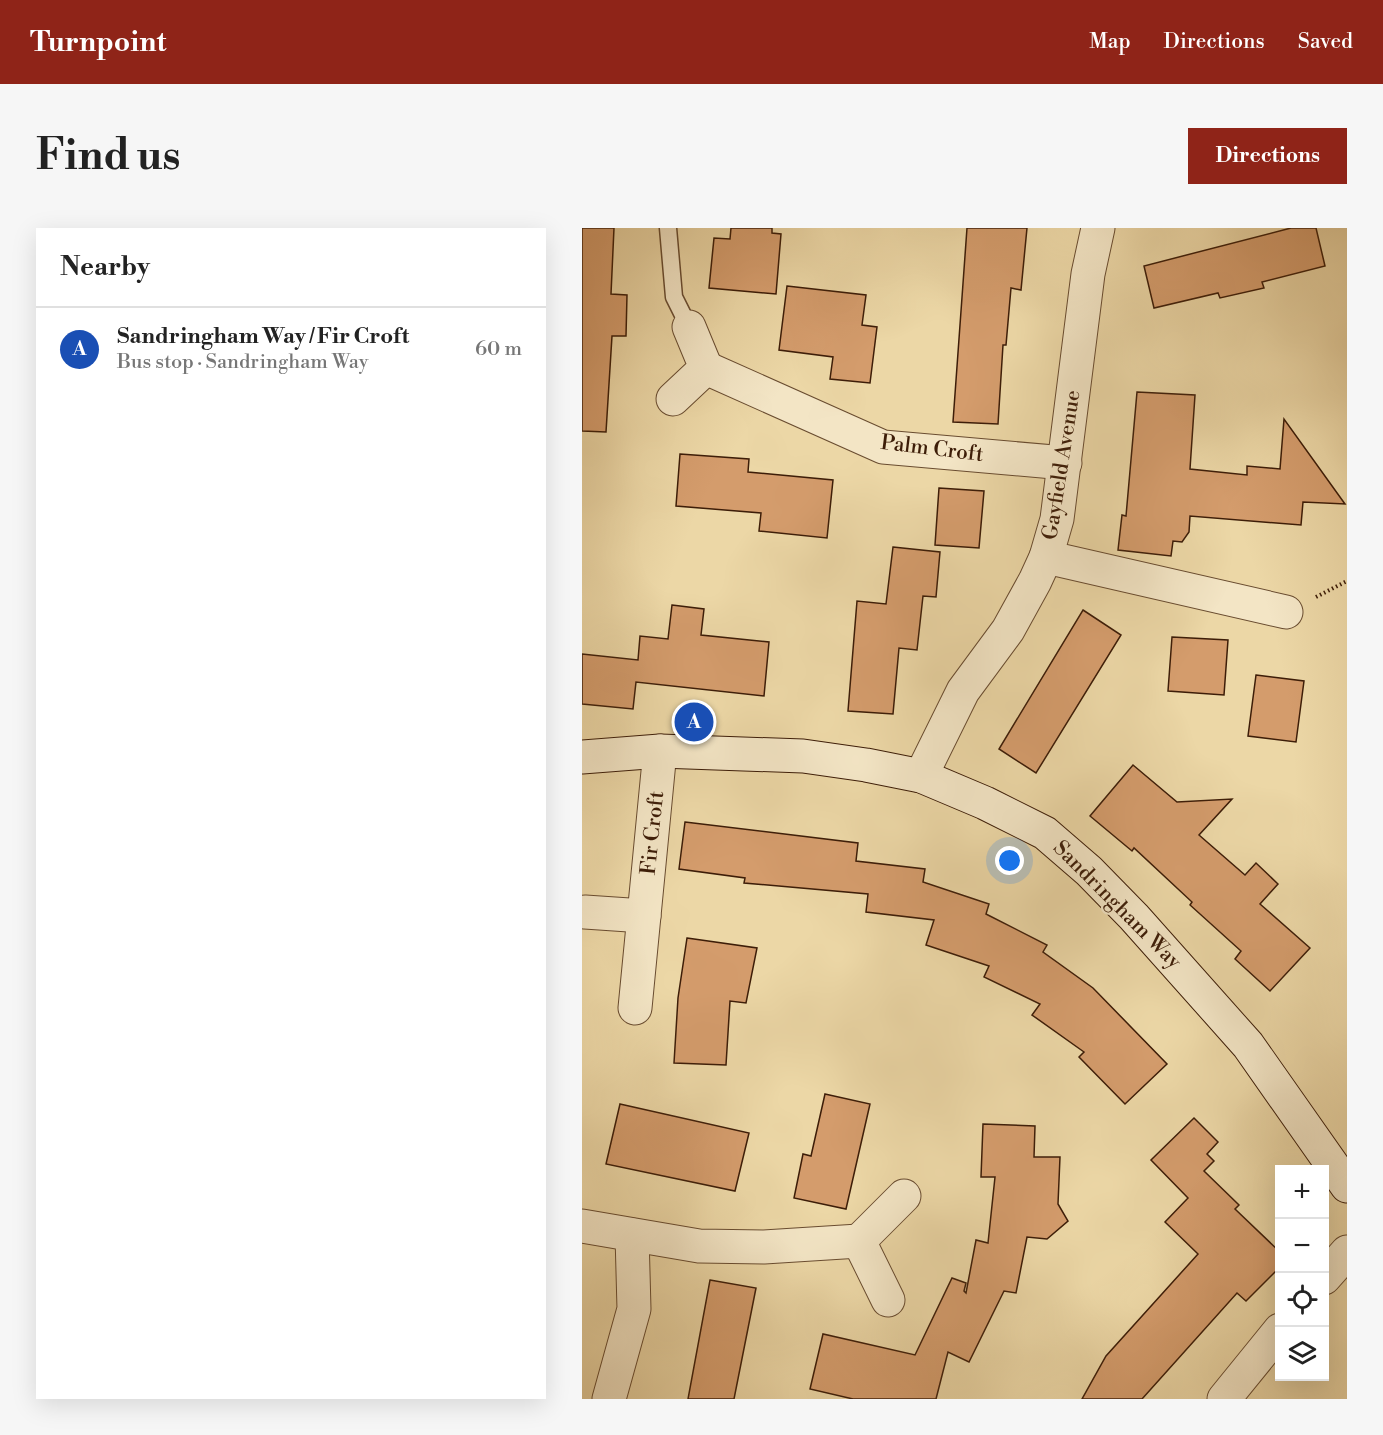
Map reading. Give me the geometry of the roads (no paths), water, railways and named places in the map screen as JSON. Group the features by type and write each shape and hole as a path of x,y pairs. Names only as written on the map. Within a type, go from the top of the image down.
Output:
{"street":[{"name":"Gayfield Avenue","path":"921,776 963,691 1008,630 1046,557 1057,519 1088,274 1098,228"},
{"path":"673,399 706,368 689,327"},
{"name":"Palm Croft","path":"706,368 883,447 1065,463"},
{"path":"1046,557 1286,612"},
{"name":"Sandringham Way","path":"582,757 660,751 803,756 866,765 921,776 985,803 1045,833 1089,871 1134,917 1248,1045 1347,1186"},
{"name":"Fir Croft","path":"635,1008 660,751"},
{"path":"585,912 644,916"},
{"path":"582,1226 699,1246 764,1248 859,1240 904,1196"},
{"path":"609,1399 634,1309 632,1235"},
{"path":"859,1240 888,1300"},
{"path":"1328,1273 1347,1251"},
{"path":"1224,1399 1275,1336"}],"lane":[{"path":"668,228 674,297 689,327"}],"place":[{"name":"Sandringham Way / Fir Croft","path":"694,722"}]}
